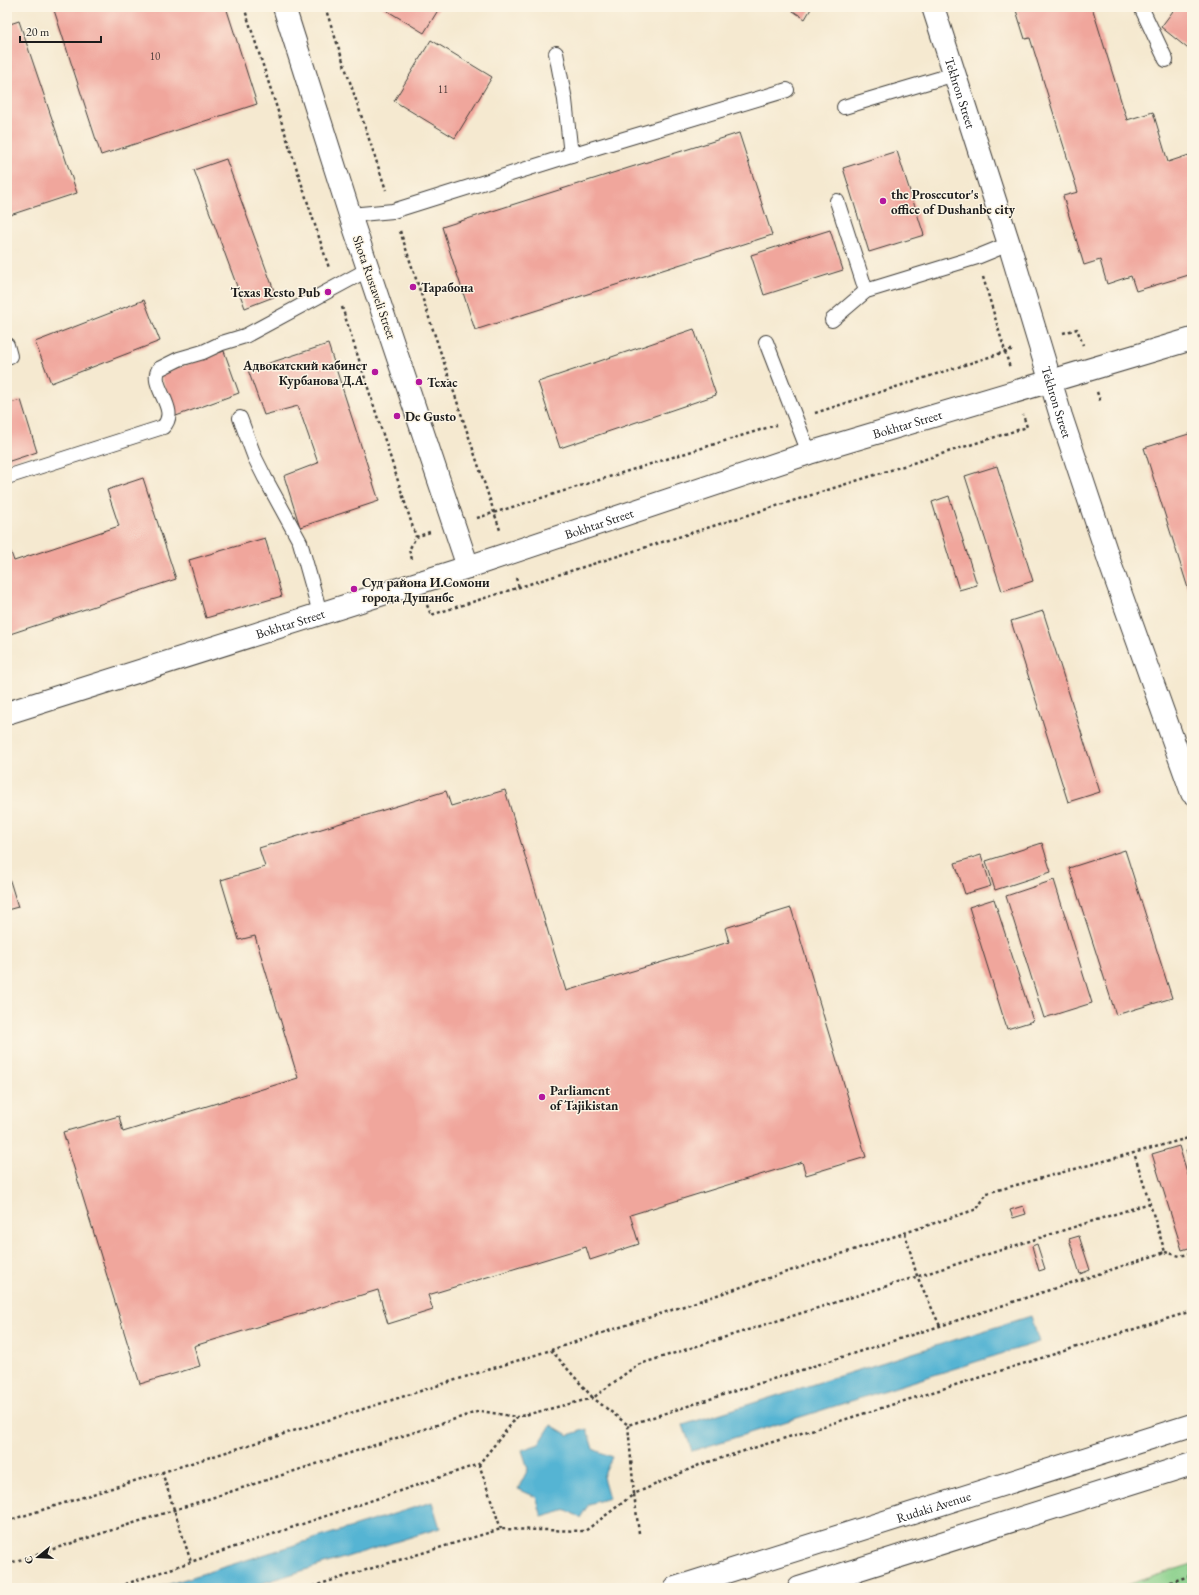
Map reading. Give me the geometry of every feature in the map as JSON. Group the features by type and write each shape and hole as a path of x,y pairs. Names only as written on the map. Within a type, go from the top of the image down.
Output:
{"main road":[{"name":"Shota Rustaveli Street","path":"284,7 350,215 468,566"},
{"name":"Tekhron Street","path":"933,7 1009,244 1050,381 1112,569 1192,793"},
{"name":"Bokhtar Street","path":"7,713 468,566 809,453 1192,339"},
{"name":"Rudaki Avenue","path":"675,1588 1192,1425"},
{"path":"799,1588 1192,1464"}],"lane":[{"path":"1141,7 1166,60"},
{"path":"556,53 565,100 571,155"},
{"path":"844,107 954,74"},
{"path":"350,215 393,211 571,155 787,90"},
{"path":"838,201 866,291"},
{"path":"832,320 866,291 977,257 1009,244"},
{"path":"7,477 163,427 168,419 169,412 157,380 157,372 159,369 179,359 203,352 245,336 369,269"},
{"path":"766,342 809,453"},
{"path":"240,418 255,458 300,542 320,613"}],"path":[{"path":"325,7 519,587"},
{"path":"431,615 1027,427 977,257"},
{"path":"408,550 416,537 795,420 1077,329 1100,403"},
{"path":"7,1521 551,1350 977,1209 987,1193 1192,1137"},
{"path":"1134,1153 1165,1252"},
{"path":"7,1564 480,1411 517,1417 593,1398 637,1365 1150,1203"},
{"path":"905,1232 917,1276 940,1326"},
{"path":"628,1425 940,1326 1165,1252 1180,1256 1192,1253"},
{"path":"307,1588 502,1529 585,1531 634,1494 699,1465 1192,1311"},
{"path":"551,1350 593,1398 628,1425 639,1533"},
{"path":"114,1588 480,1464 517,1417"},
{"path":"480,1464 502,1529"},
{"path":"162,1472 191,1562"},
{"path":"1153,1588 1192,1575"}],"green space":[{"path":"1192,1564 1192,1588 1117,1588"}],"water":[{"path":"1031,1316 1039,1342 692,1451 683,1425"},
{"path":"551,1425 568,1435 587,1429 593,1449 612,1457 603,1477 609,1498 589,1504 580,1518 567,1510 542,1517 536,1497 518,1489 528,1469 522,1450 539,1444"},
{"path":"432,1502 440,1528 247,1588 157,1588"}],"building":[{"path":"53,7 226,7 257,104 101,155"},
{"path":"381,7 440,7 424,33"},
{"path":"787,7 812,7 805,19"},
{"path":"1015,7 1092,7 1127,120 1153,112 1168,162 1192,154 1192,274 1136,291 1131,276 1107,284 1100,260 1084,265 1063,196 1078,192 1030,38 1025,39"},
{"path":"1176,7 1192,7 1192,52 1161,27"},
{"path":"19,21 77,193 7,216 7,25"},
{"path":"431,40 492,77 455,138 394,101"},
{"path":"739,133 772,235 475,330 442,227"},
{"name":"the Prosecutor's office of Dushanbe city","path":"897,151 924,235 869,252 843,168"},
{"path":"226,159 276,296 245,308 194,170"},
{"path":"830,230 843,270 764,295 751,255"},
{"path":"144,300 160,341 51,383 35,342"},
{"path":"694,329 716,395 560,448 538,382"},
{"path":"328,344 379,501 300,527 284,476 318,463 298,406 264,415 248,370"},
{"path":"224,351 239,393 176,416 160,374"},
{"path":"21,400 37,452 7,462 7,404"},
{"path":"1192,433 1192,601 1144,448"},
{"path":"997,466 1033,581 1002,591 965,476"},
{"path":"143,478 176,579 7,635 7,541 14,561 119,526 107,490"},
{"path":"949,496 977,585 959,590 932,502"},
{"path":"265,538 282,596 206,618 189,560"},
{"path":"1043,611 1100,792 1068,802 1011,621"},
{"name":"Parliament of Tajikistan","path":"505,790 566,991 729,942 725,928 791,908 866,1157 806,1175 802,1162 630,1215 639,1244 590,1260 586,1247 428,1295 433,1310 388,1324 378,1290 194,1346 200,1366 140,1384 63,1132 119,1116 123,1132 298,1078 255,936 239,940 221,880 265,867 259,848 446,791 451,806"},
{"path":"1042,843 1051,872 995,890 986,861"},
{"path":"1125,850 1172,998 1116,1015 1069,868"},
{"path":"981,855 991,886 965,894 955,863"},
{"path":"7,871 18,907 7,910"},
{"path":"1054,880 1092,1003 1044,1018 1006,896"},
{"path":"994,899 1033,1021 1007,1029 969,907"},
{"path":"1179,1146 1192,1188 1192,1247 1182,1250 1152,1154"},
{"path":"1192,1148 1192,1167 1186,1150"},
{"path":"1023,1206 1026,1214 1013,1218 1010,1210"},
{"path":"1079,1236 1090,1270 1080,1274 1069,1239"},
{"path":"1037,1244 1045,1269 1039,1271 1032,1246"}],"place":[{"name":"the Prosecutor's office of Dushanbe city","path":"883,201"},
{"name":"Тарабона","path":"413,287"},
{"name":"Texas Resto Pub","path":"328,292"},
{"name":"Адвокатский кабинет Курбанова Д.А.","path":"375,372"},
{"name":"Техас","path":"419,382"},
{"name":"De Gusto","path":"397,416"},
{"name":"Суд района И.Сомони города Душанбе","path":"354,589"},
{"name":"Parliament of Tajikistan","path":"542,1097"}]}
